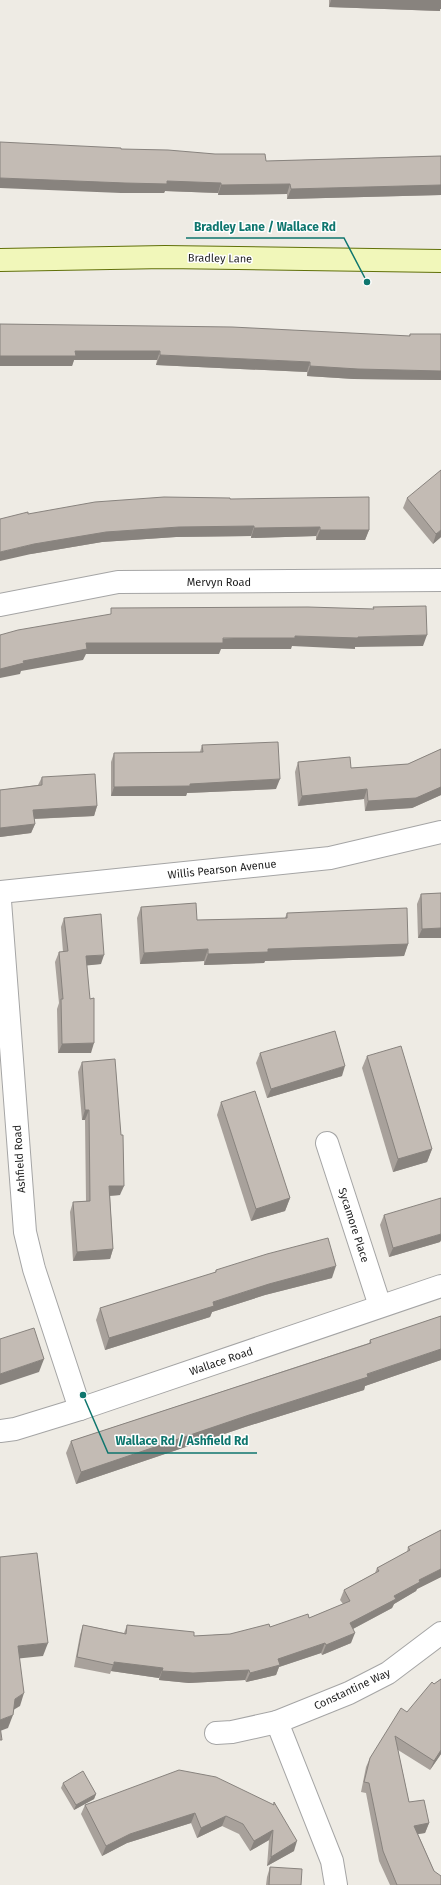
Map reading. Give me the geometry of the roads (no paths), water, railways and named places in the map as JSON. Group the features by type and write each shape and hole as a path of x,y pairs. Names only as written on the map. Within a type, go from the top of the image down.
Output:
{"street":[{"name":"Bradley Lane","path":"0,260 165,257 441,261"},
{"name":"Mervyn Road","path":"0,605 118,582 441,580"},
{"name":"Willis Pearson Avenue","path":"0,892 330,858 441,832"},
{"name":"Ashfield Road","path":"0,901 24,1232 34,1269 80,1409"},
{"name":"Sycamore Place","path":"328,1143 380,1306"},
{"name":"Wallace Road","path":"0,1431 15,1429 80,1409 441,1286"},
{"name":"Constantine Way","path":"216,1733 232,1732 277,1722 349,1693 388,1673 441,1633"},
{"path":"277,1722 332,1861 336,1885"}],"place":[{"name":"Bradley Lane / Wallace Rd","path":"367,282"},
{"name":"Wallace Rd / Ashfield Rd","path":"83,1395"}]}
